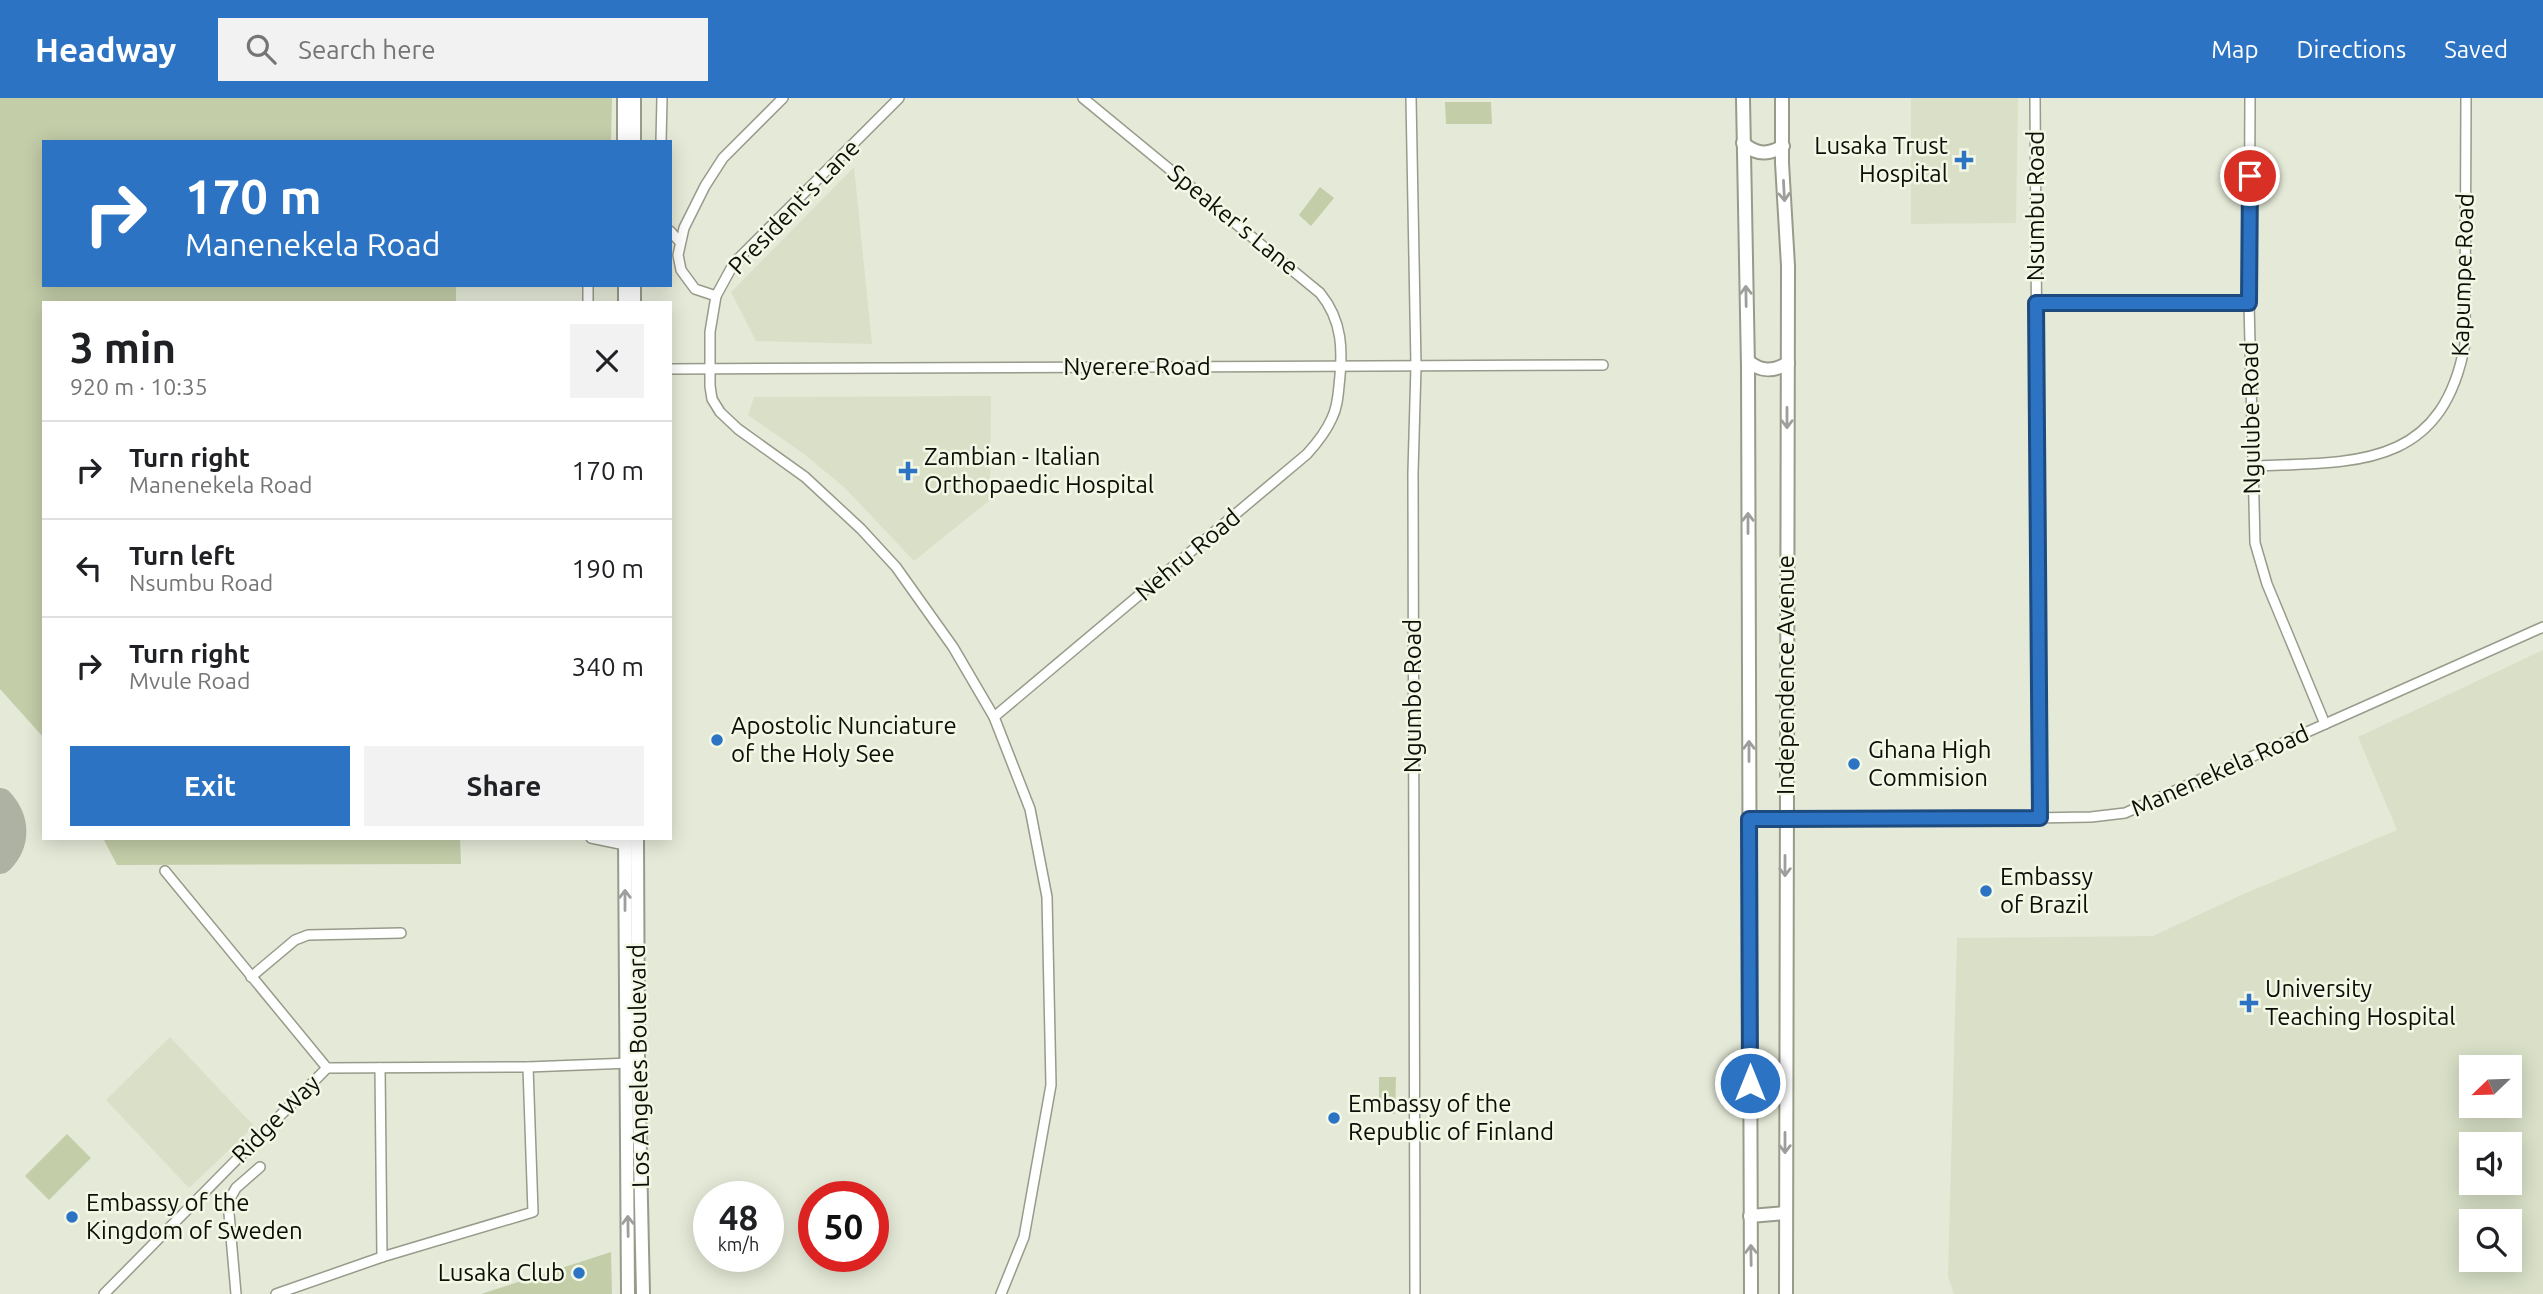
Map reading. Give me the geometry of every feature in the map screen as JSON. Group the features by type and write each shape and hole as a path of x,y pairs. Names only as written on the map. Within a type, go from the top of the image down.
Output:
{"main road":[{"path":"624,98 624,140"},
{"path":"634,98 634,140"},
{"name":"Independence Avenue","path":"1743,98 1748,360 1751,1294"},
{"name":"Independence Avenue","path":"1782,98 1788,266 1786,1294"},
{"path":"1743,143 1762,153 1770,153 1783,146"},
{"path":"1743,162 1756,154 1763,154 1783,163"},
{"path":"1748,360 1767,370 1774,370 1787,363"},
{"path":"1748,379 1768,371 1775,372 1787,381"},
{"name":"Los Angeles Boulevard","path":"628,1294 637,840"},
{"name":"Los Angeles Boulevard","path":"625,841 643,1294"},
{"path":"1750,1216 1785,1213"}],"street":[{"path":"662,98 662,140"},
{"path":"716,296 695,289 681,270 678,255 684,228 723,158 783,98"},
{"name":"President's Lane","path":"899,98 734,263 716,296 710,332 712,399 720,412 738,429 805,477 896,567 953,647 994,717 1030,810 1047,897 1051,1085 1024,1237 1001,1294"},
{"name":"Speaker's Lane","path":"1083,98 1320,293 1330,304 1337,320 1342,340 1341,367"},
{"name":"Ngumbo Road","path":"1411,98 1416,366 1413,472 1415,1294"},
{"name":"Nsumbu Road","path":"2035,98 2040,818"},
{"name":"Ngulube Road","path":"2249,98 2249,303 2254,530 2260,564 2325,724"},
{"name":"Kapumpe Road","path":"2253,466 2334,463 2372,457 2412,438 2430,423 2445,403 2457,379 2465,344 2466,98"},
{"path":"672,233 680,242"},
{"path":"2036,303 2249,303"},
{"name":"Nyerere Road","path":"672,369 1603,365"},
{"name":"Nehru Road","path":"994,717 1307,454 1324,435 1333,418 1341,367"},
{"name":"Manenekela Road","path":"1749,819 2110,817 2141,808 2543,627"},
{"path":"165,871 327,1068"},
{"path":"251,977 295,940 308,935 401,933"},
{"name":"Ridge Way","path":"104,1294 327,1068 528,1067 632,1063"},
{"path":"276,1294 382,1257 533,1212 528,1067"},
{"path":"380,1068 382,1257"},
{"path":"236,1294 228,1202 236,1188 260,1167"}],"shaded area":[{"path":"0,98 612,98 611,140 42,140 42,287 456,287 456,301 42,301 42,736 0,689"},
{"name":"Lusaka Trust Hospital","path":"1911,98 2018,98 2016,223 1911,224"},
{"path":"1445,102 1491,102 1492,124 1446,124"},
{"path":"854,167 872,344 756,341 731,292"},
{"path":"1320,187 1334,198 1311,226 1299,215"},
{"name":"Zambian - Italian Orthopaedic Hospital","path":"991,396 990,500 914,561 845,488 804,454 748,415 754,397"},
{"name":"University Teaching Hospital","path":"2543,650 2543,1294 1954,1294 1948,1276 1957,938 2153,936 2241,895 2397,830 2358,737"},
{"path":"104,840 460,840 461,864 117,865"},
{"path":"170,1037 254,1126 189,1188 106,1100"},
{"path":"1379,1077 1396,1077 1395,1114 1379,1113"},
{"path":"67,1134 91,1158 49,1200 25,1176"},
{"name":"Lusaka Club","path":"611,1252 612,1294 481,1294"}],"taxiway":[{"path":"0,802 12,824 12,838 0,860"}],"place":[{"name":"Lusaka Trust Hospital","path":"1964,160"},
{"name":"Zambian - Italian Orthopaedic Hospital","path":"908,471"},
{"name":"Apostolic Nunciature of the Holy See","path":"717,740"},
{"name":"Ghana High Commision","path":"1854,764"},
{"name":"Embassy of Brazil","path":"1986,891"},
{"name":"University Teaching Hospital","path":"2249,1003"},
{"name":"Embassy of the Republic of Finland","path":"1334,1118"},
{"name":"Embassy of the Kingdom of Sweden","path":"72,1217"},
{"name":"Lusaka Club","path":"579,1273"}],"route":[{"path":"1750,1083 1749,819 2040,818 2036,303 2249,303 2250,176"}]}
